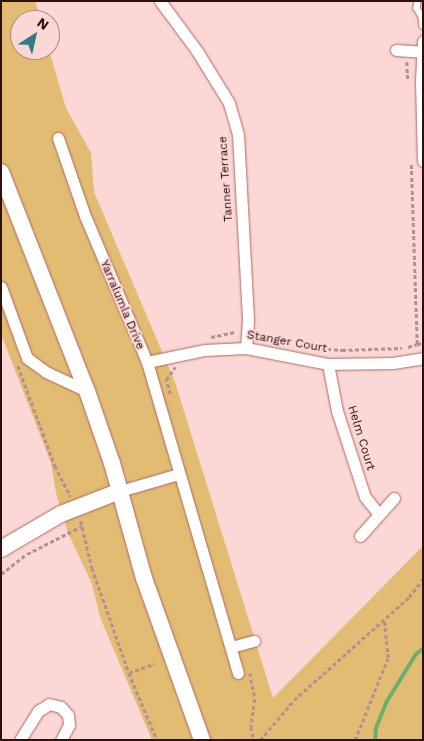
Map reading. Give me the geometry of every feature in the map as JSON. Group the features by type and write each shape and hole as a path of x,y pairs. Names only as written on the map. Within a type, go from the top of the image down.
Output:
{"main road":[{"path":"1,172 87,391 120,491 144,578 202,740"},
{"path":"1,549 61,514 120,491"}],"street":[{"name":"Tanner Terrace","path":"160,1 197,50 229,103 238,134 248,333 246,348"},
{"path":"401,51 422,47 423,161"},
{"name":"Yarralumla Drive","path":"58,138 85,216 146,362 231,647 243,672"},
{"path":"1,288 27,358 46,372 87,391"},
{"name":"Stanger Court","path":"146,362 204,350 246,348 328,364 393,363 423,358"},
{"name":"Helm Court","path":"328,364 337,411 365,497 379,514"},
{"path":"120,491 178,474"},
{"path":"360,536 394,498"},
{"path":"231,647 254,641"},
{"path":"20,740 38,711 49,704 63,708 69,717 68,729 60,740"}],"lane":[{"path":"418,1 417,8 422,17 423,26"}],"path":[{"path":"401,51 408,90"},
{"path":"410,158 417,344"},
{"path":"204,338 238,331 286,342"},
{"path":"304,346 370,350 402,348 423,342"},
{"path":"15,357 55,466 76,508 92,568 130,673 157,740"},
{"path":"1,574 27,554 82,526"},
{"path":"260,740 294,700 409,597 423,579"},
{"path":"355,740 388,658 384,619"},
{"path":"130,673 154,664"},
{"path":"243,672 255,699 251,727 254,740"}],"shaded area":[{"path":"1,1 35,1 38,10 10,10 10,60 52,60 66,108 91,153 94,192 175,382 273,698 423,546 423,738 420,740 152,740 100,617 92,584 68,533 56,493 51,463 1,334"}],"waterway":[{"path":"375,740 376,728 387,701 416,654 423,649"}]}
